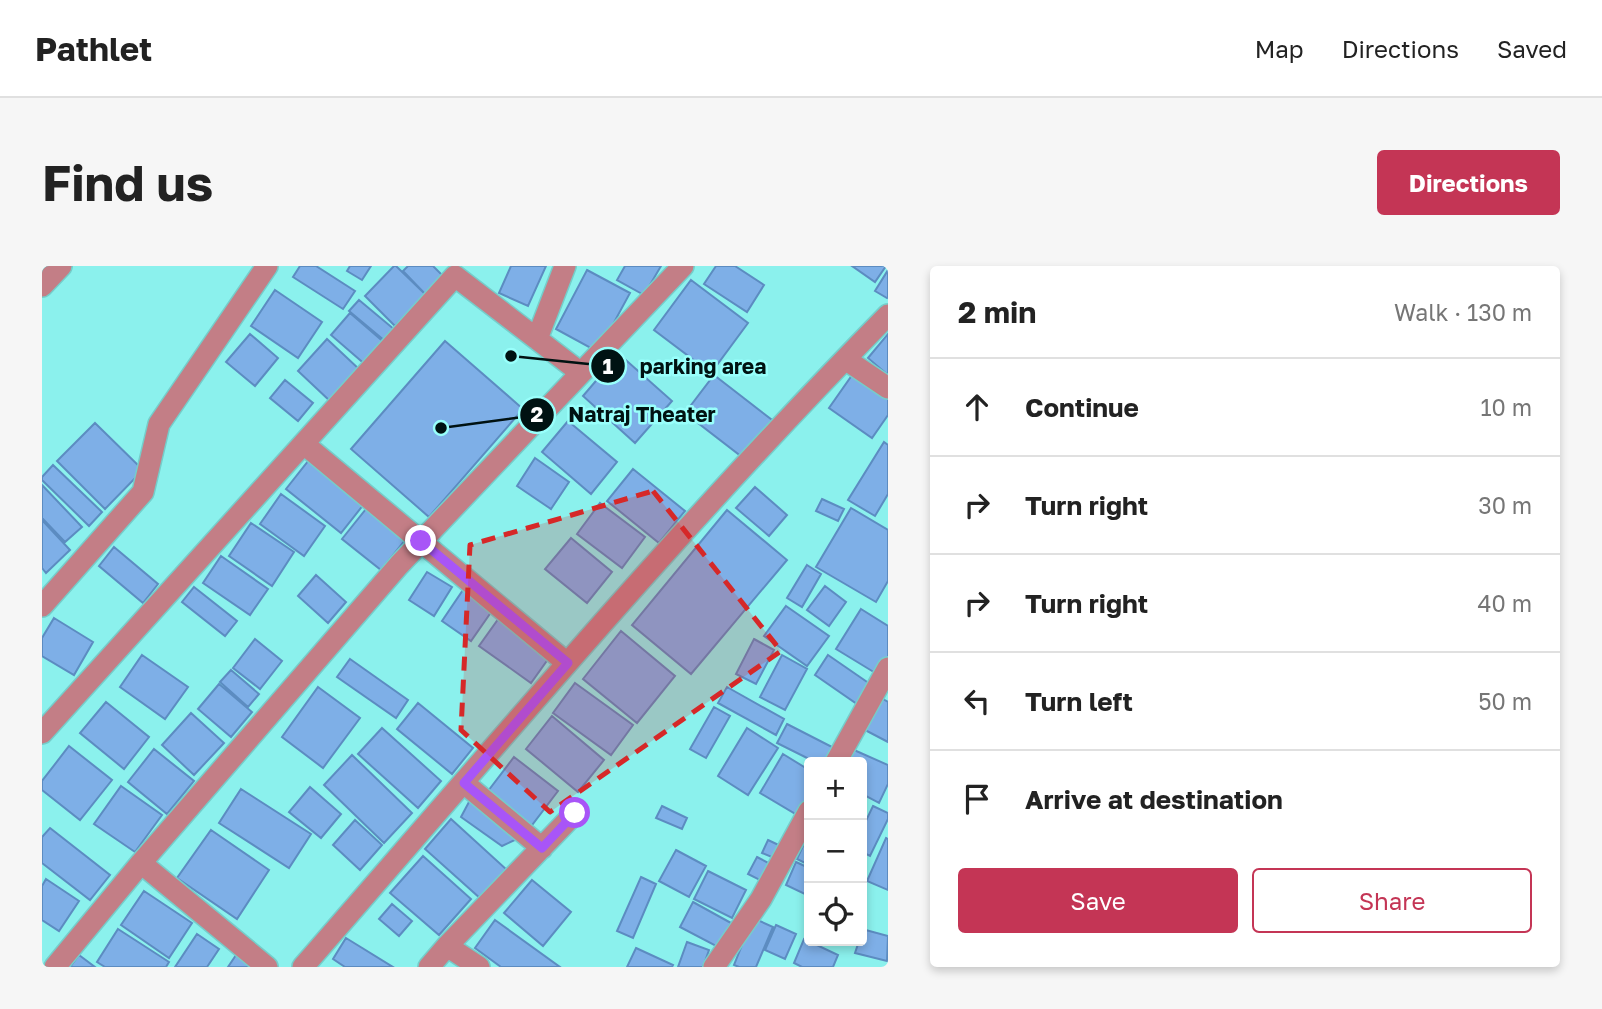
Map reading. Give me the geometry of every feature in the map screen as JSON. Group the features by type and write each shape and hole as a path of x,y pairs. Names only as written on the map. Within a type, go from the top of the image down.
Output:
{"street":[{"path":"42,286 61,266"},
{"path":"42,606 143,492 159,424 267,266"},
{"path":"537,339 565,266"},
{"path":"55,967 141,863 399,565 683,266"},
{"path":"42,733 304,444 449,271 581,373"},
{"path":"303,967 568,663 784,422 888,315"},
{"path":"845,359 888,388"},
{"path":"304,444 568,663"},
{"path":"839,757 888,668"},
{"path":"464,783 542,848"},
{"path":"429,967 575,813"},
{"path":"714,967 761,900 804,820"},
{"path":"141,863 267,967"},
{"path":"447,946 479,967"}],"highlighted area":[{"path":"653,491 781,651 550,812 461,730 470,545"}],"building":[{"path":"300,266 316,266 355,291 343,309 293,277"},
{"path":"350,266 371,266 362,280 347,271"},
{"path":"394,266 426,295 395,326 365,296"},
{"path":"408,266 433,266 447,280 429,298 403,271"},
{"path":"511,266 546,266 528,306 499,293"},
{"path":"625,266 661,266 644,295 617,280"},
{"path":"716,266 735,266 764,285 747,312 704,284"},
{"path":"852,266 886,266 875,282"},
{"path":"587,270 630,293 598,352 556,329"},
{"path":"888,270 888,297 887,298 875,291"},
{"path":"691,280 748,323 711,373 654,330"},
{"path":"275,290 322,322 298,358 251,326"},
{"path":"359,300 395,330 385,341 349,311"},
{"path":"350,313 386,344 367,366 331,335"},
{"path":"250,334 278,358 255,386 226,362"},
{"path":"888,334 888,375 868,358"},
{"path":"327,339 360,370 330,401 298,371"},
{"path":"445,341 523,409 429,517 351,449"},
{"path":"619,354 672,401 635,443 583,396"},
{"path":"855,371 888,395 888,415 872,438 829,408"},
{"path":"714,375 776,423 746,460 685,413"},
{"path":"285,380 313,403 298,421 270,398"},
{"path":"568,421 617,462 591,494 542,452"},
{"path":"95,423 143,470 105,509 57,461"},
{"path":"884,442 888,445 888,494 875,516 848,500"},
{"path":"535,458 569,482 551,509 517,486"},
{"path":"309,460 364,504 341,533 286,489"},
{"path":"53,465 102,512 89,526 42,480"},
{"path":"633,469 685,511 659,543 607,501"},
{"path":"42,485 82,527 65,542 42,518"},
{"path":"755,487 787,515 769,536 736,508"},
{"path":"281,494 325,526 304,556 260,524"},
{"path":"822,499 844,509 838,521 816,511"},
{"path":"600,503 645,537 622,568 577,534"},
{"path":"851,508 888,530 888,581 876,602 816,567"},
{"path":"366,509 405,540 381,570 342,539"},
{"path":"727,510 787,560 691,674 632,625"},
{"path":"42,520 70,550 46,573 42,568"},
{"path":"251,523 294,552 272,586 229,556"},
{"path":"571,538 612,572 587,603 545,569"},
{"path":"114,547 158,584 143,603 99,566"},
{"path":"221,556 268,589 250,615 203,583"},
{"path":"807,565 821,574 802,607 787,598"},
{"path":"427,572 452,587 434,616 409,600"},
{"path":"316,575 346,602 328,623 298,596"},
{"path":"825,586 846,602 829,626 807,610"},
{"path":"194,587 237,621 225,636 182,602"},
{"path":"465,587 494,608 471,641 442,621"},
{"path":"786,606 829,636 807,666 764,636"},
{"path":"861,609 888,626 888,657 877,674 836,649"},
{"path":"54,618 93,642 74,675 42,656 42,638"},
{"path":"499,618 551,655 531,683 479,646"},
{"path":"621,631 675,676 637,723 583,679"},
{"path":"255,639 282,661 260,689 233,668"},
{"path":"754,639 774,650 756,684 736,674"},
{"path":"142,655 188,687 165,719 120,687"},
{"path":"782,655 807,669 785,710 760,697"},
{"path":"828,655 870,684 857,704 815,675"},
{"path":"350,659 408,700 396,718 337,677"},
{"path":"231,670 259,694 248,707 220,682"},
{"path":"575,683 633,725 611,755 553,713"},
{"path":"219,684 252,712 231,737 198,709"},
{"path":"318,687 360,718 323,768 282,737"},
{"path":"727,687 784,719 776,735 718,703"},
{"path":"881,698 888,702 888,742 865,730"},
{"path":"106,702 149,737 124,769 80,733"},
{"path":"418,703 473,748 452,774 397,729"},
{"path":"714,707 730,716 706,758 690,749"},
{"path":"191,713 224,743 194,775 162,745"},
{"path":"552,716 604,760 578,792 526,749"},
{"path":"787,724 832,747 827,757 805,757 777,743"},
{"path":"382,728 441,781 418,808 358,754"},
{"path":"747,728 778,748 748,795 718,776"},
{"path":"69,746 112,780 80,820 42,790 42,781"},
{"path":"154,749 194,781 167,814 128,782"},
{"path":"854,750 888,765 888,784 879,803 867,797 867,757 850,757"},
{"path":"783,754 804,767 804,807 799,816 760,793"},
{"path":"352,755 412,813 384,843 324,785"},
{"path":"514,757 558,791 529,829 485,795"},
{"path":"121,786 162,815 135,852 94,824"},
{"path":"310,787 341,814 321,838 289,812"},
{"path":"241,789 311,834 289,868 219,823"},
{"path":"470,800 517,839 502,846 461,817"},
{"path":"662,806 687,818 682,829 656,818"},
{"path":"873,806 888,813 888,819 870,856 867,854 867,819"},
{"path":"451,819 507,870 481,899 425,849"},
{"path":"355,820 382,845 360,870 333,845"},
{"path":"50,828 110,875 90,900 42,863 42,837"},
{"path":"211,830 269,870 237,919 177,878"},
{"path":"886,838 888,890 867,881"},
{"path":"768,840 785,848 779,860 762,853"},
{"path":"804,844 804,862 797,859"},
{"path":"676,850 706,866 689,897 659,881"},
{"path":"423,856 471,899 439,935 390,893"},
{"path":"757,857 774,866 766,883 748,874"},
{"path":"796,862 804,866 804,894 786,885"},
{"path":"708,871 746,890 732,918 694,899"},
{"path":"641,877 656,884 633,938 617,931"},
{"path":"46,879 79,901 59,931 42,920 42,886"},
{"path":"532,880 571,912 543,946 504,913"},
{"path":"144,891 192,923 169,958 121,925"},
{"path":"693,902 731,923 718,947 680,927"},
{"path":"392,904 412,921 399,936 379,919"},
{"path":"753,918 773,927 756,967 739,967 734,965"},
{"path":"495,920 560,967 501,967 475,948"},
{"path":"776,925 796,934 785,959 765,950"},
{"path":"118,929 169,962 166,967 105,967 97,962"},
{"path":"867,930 888,936 887,961 855,953 857,946 867,946"},
{"path":"197,934 219,949 207,967 175,967"},
{"path":"346,938 393,967 345,967 333,959"},
{"path":"804,939 804,946 819,946 838,955 833,967 802,967 794,963"},
{"path":"687,942 709,950 703,967 678,967"},
{"path":"636,948 673,965 627,967"},
{"path":"79,955 95,967 70,967"},
{"path":"236,955 255,967 228,967"}],"place":[{"name":"parking area","path":"511,356"},
{"name":"Natraj Theater","path":"441,428"}],"route":[{"path":"421,541 568,663 464,783 542,848 575,813"}]}
